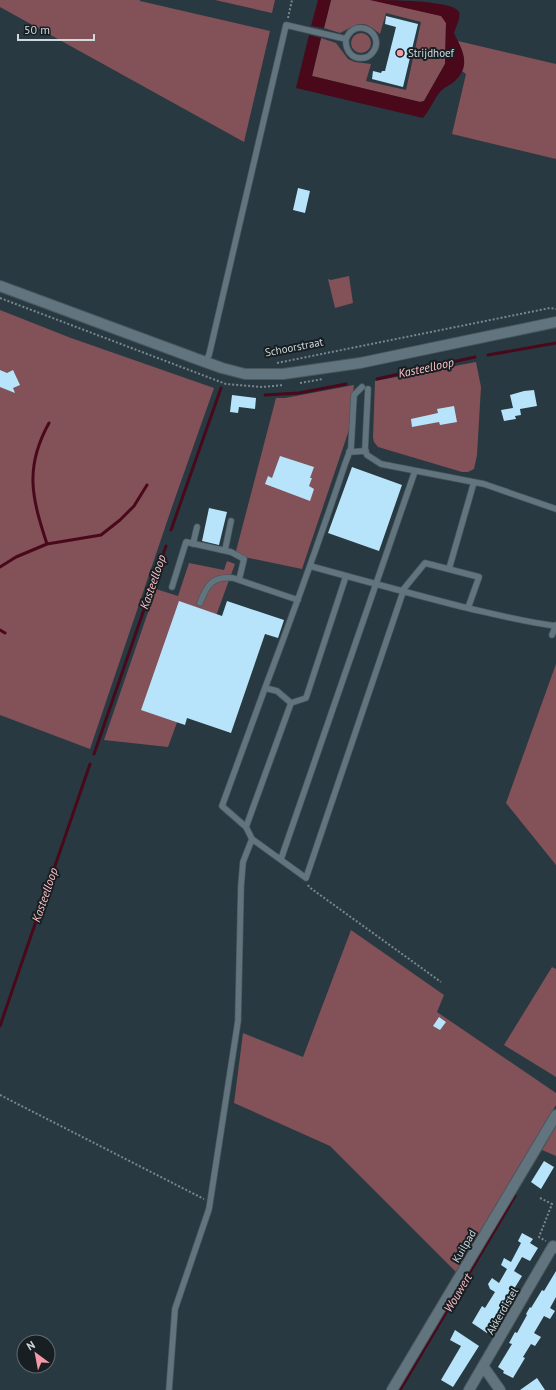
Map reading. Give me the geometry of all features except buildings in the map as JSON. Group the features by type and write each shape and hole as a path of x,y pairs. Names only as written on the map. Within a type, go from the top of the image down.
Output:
{"street":[{"name":"Schoorstraat","path":"0,286 205,362 245,374 283,374 360,363 556,322"},
{"name":"Kuilpad","path":"392,1390 556,1115"},
{"name":"Akkerdistel","path":"469,1390 555,1247"},
{"path":"483,1366 500,1390"}],"lane":[{"path":"205,362 210,348 286,25 346,39"},
{"path":"364,28 369,30 375,37 376,46 371,55 356,58 348,52 346,39 354,29 364,28"},
{"path":"468,608 479,577 425,563 403,592 306,878 252,839 246,827 222,806 298,600 349,452 354,395 365,388 366,452 367,455 382,464 484,484 556,509"},
{"path":"349,452 366,452"},
{"path":"281,859 415,471"},
{"path":"449,569 474,482"},
{"path":"226,550 231,521"},
{"path":"193,544 197,527"},
{"path":"172,587 186,542 226,550 244,559 239,580"},
{"path":"310,566 403,592 468,608 532,623 556,626 552,635"},
{"path":"291,703 306,698 346,576"},
{"path":"200,603 207,588 212,582 222,577 233,578 298,600"},
{"path":"265,688 277,691 291,703"},
{"path":"246,827 291,703"},
{"path":"169,1390 175,1309 210,1203 238,1021 243,862 252,839"}],"path":[{"path":"286,25 292,0"},
{"path":"0,298 202,375"},
{"name":"Schoorstraat","path":"272,364 550,308 556,309"},
{"path":"306,878 309,887 441,982"},
{"path":"0,1095 210,1203"},
{"path":"540,1198 552,1204 539,1237 555,1247"}],"shaded area":[{"path":"0,0 140,0 270,31 244,142 0,7"},
{"path":"215,0 275,0 272,13"},
{"path":"318,0 331,0 324,28 311,26"},
{"path":"331,0 372,0 442,16 446,23 445,64 424,101 420,102 312,76 321,38 336,43 348,59 355,62 371,64 366,81 406,90 421,22 386,13 380,34 364,24 356,25 340,33 324,28"},
{"path":"370,0 433,3 454,8 459,12 459,20 454,33 464,57 463,69 452,84 440,92 423,118 296,88 309,35 321,38 312,76 420,102 424,101 445,64 446,23 441,16"},
{"path":"361,33 368,36 371,43 368,50 361,53 354,50 351,43 354,36"},
{"path":"458,41 556,64 556,159 452,134 466,74 462,71 464,63"},
{"path":"349,276 353,303 335,308 328,279 331,280"},
{"path":"0,310 71,338 214,388 90,749 0,715"},
{"path":"476,362 481,387 477,455 474,469 468,472 462,472 378,447 374,442 373,437 375,381"},
{"path":"354,385 349,430 302,569 235,555 276,398 285,398"},
{"path":"227,561 235,564 168,747 104,740 156,589 178,596 189,563 224,570"},
{"path":"556,664 556,865 506,803"},
{"path":"351,930 444,995 437,1012 556,1093 556,1105 456,1272 330,1146 234,1103 243,1033 303,1057"},
{"path":"552,967 556,969 556,1077 504,1045"},
{"path":"556,1126 556,1156 542,1150"}],"waterway":[{"name":"Kasteelloop","path":"488,355 556,343"},
{"name":"Kasteelloop","path":"377,379 475,357"},
{"name":"Kasteelloop","path":"265,395 299,393 346,384"},
{"name":"Kasteelloop","path":"171,530 221,388"},
{"path":"47,544 34,497 33,469 41,439 49,423"},
{"path":"0,567 16,557 47,544 101,535 120,520 134,506 147,485"},
{"name":"Kasteelloop","path":"94,754 166,546"},
{"path":"0,630 5,633"},
{"name":"Kasteelloop","path":"0,1026 90,764"},
{"name":"Wouwert","path":"400,1390 515,1196"}],"place":[{"name":"Strijdhoef","path":"400,53"}]}
